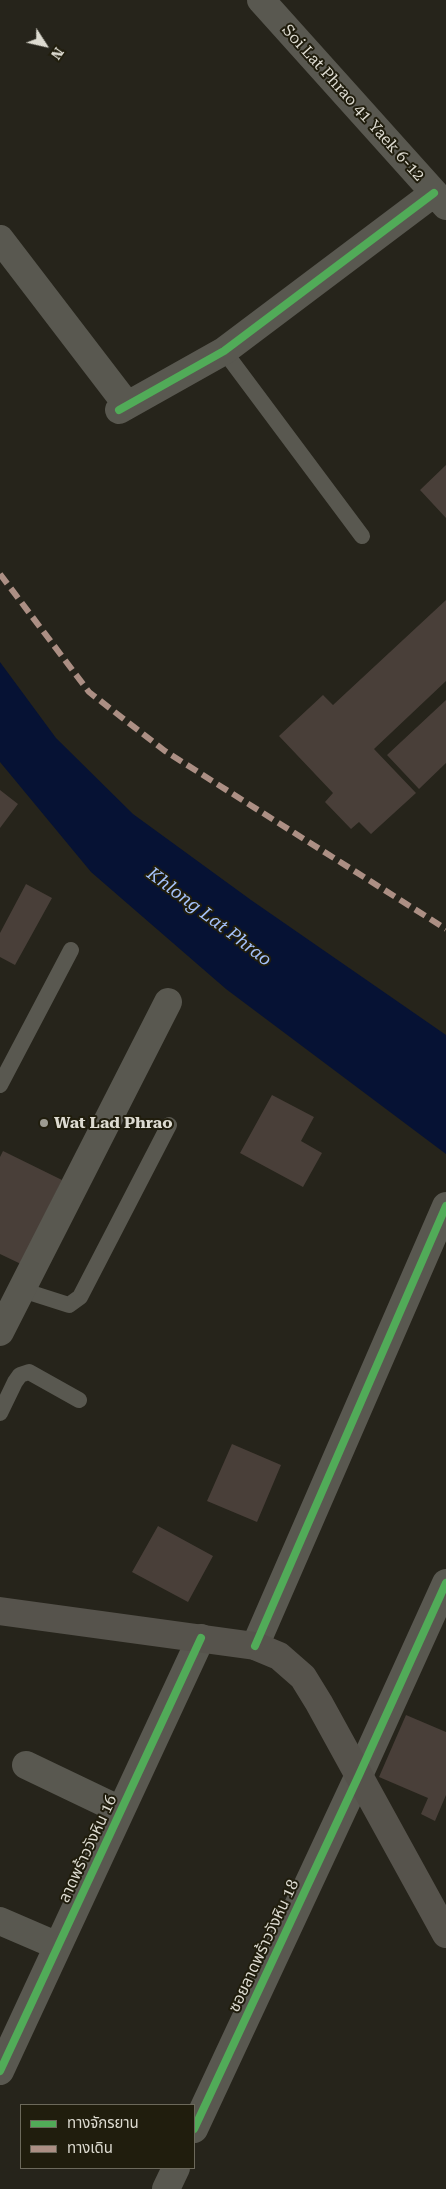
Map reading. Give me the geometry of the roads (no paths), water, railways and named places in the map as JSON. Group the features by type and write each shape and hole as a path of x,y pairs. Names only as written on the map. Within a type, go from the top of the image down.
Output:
{"main road":[{"path":"0,1611 255,1646 280,1656 303,1677 446,1934"}],"street":[{"name":"Soi Lat Phrao 41 Yaek 6-12","path":"261,0 440,199"},
{"path":"0,239 123,408 224,351 440,199"},
{"path":"1,1327 22,1290 168,1002"},
{"path":"255,1646 446,1206"},
{"name":"ซอยลาดพร้าววังหิน 18","path":"195,2127 446,1583"},
{"name":"ลาดพร้าววังหิน 16","path":"0,2070 201,1638"},
{"path":"26,1765 120,1810"},
{"path":"0,1921 58,1946"},
{"path":"166,2189 176,2169"}],"lane":[{"path":"224,351 362,536"},
{"path":"0,1085 71,950"},
{"path":"22,1290 69,1305 80,1297 169,1125"},
{"path":"0,1413 15,1382 20,1375 29,1372 78,1400"}],"water":[{"name":"Khlong Lat Phrao","path":"0,662 56,738 133,814 251,900 446,1035 446,1154 226,989 91,872 0,762"}],"place":[{"name":"Wat Lad Phrao","path":"44,1123"}]}
